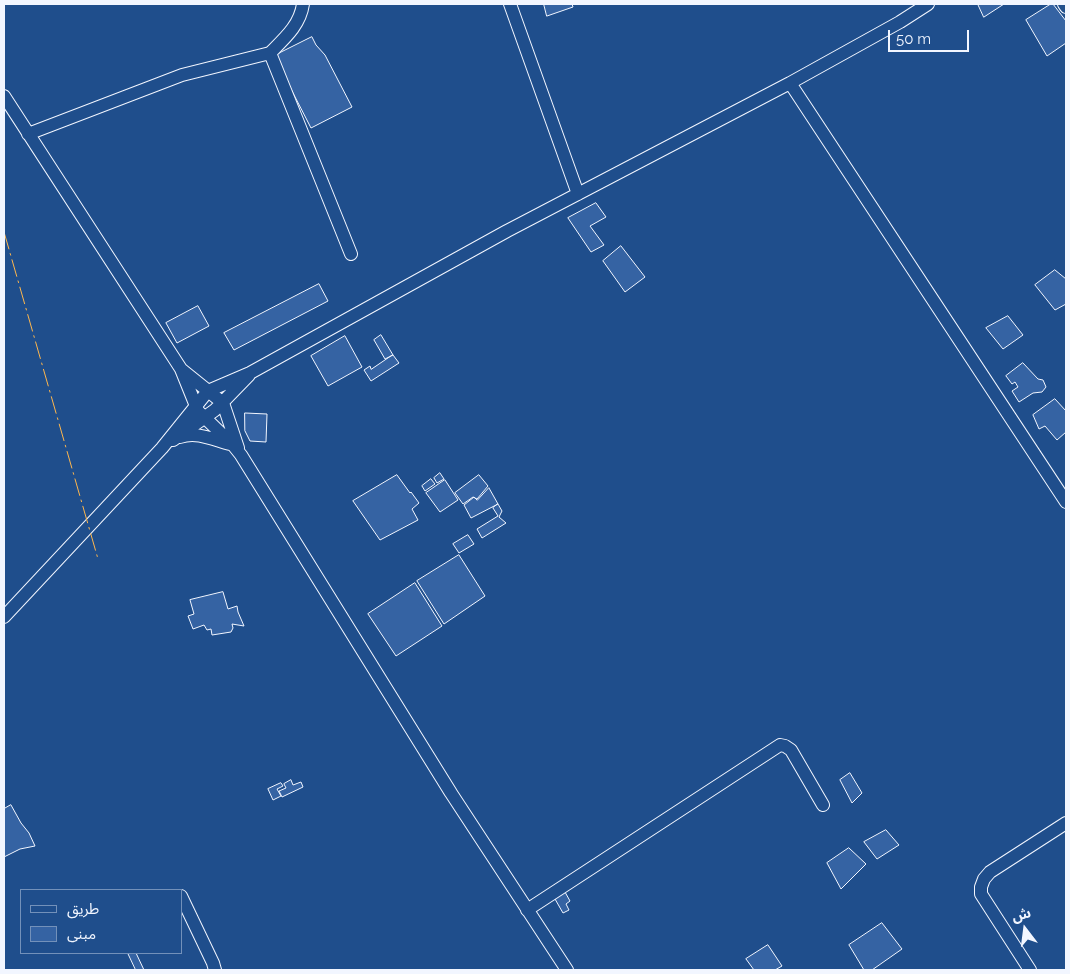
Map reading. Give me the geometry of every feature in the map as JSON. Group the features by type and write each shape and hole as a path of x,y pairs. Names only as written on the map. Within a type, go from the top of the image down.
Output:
{"street":[{"path":"28,134 176,78 270,53 295,27 304,4"},
{"path":"510,4 578,194"},
{"path":"4,617 162,448 208,391 250,373 578,194 790,82 900,22 928,4"},
{"path":"1064,4 1066,8"},
{"path":"270,53 351,254"},
{"path":"790,82 1066,502"},
{"path":"4,96 180,369 198,411 237,450 451,793 567,970"},
{"path":"180,369 223,403 237,450"},
{"path":"162,448 223,403 250,373"},
{"path":"175,439 192,435 210,438 237,450"},
{"path":"528,910 780,745 786,746 791,750 823,805"},
{"path":"1030,970 981,894 981,887 990,872 1000,864 1066,824"},
{"path":"182,898 215,970"}],"building":[{"path":"544,4 572,4 573,7 547,16"},
{"path":"978,4 1004,4 984,17"},
{"path":"1051,4 1066,21 1066,43 1047,56 1026,20"},
{"path":"312,37 325,55 352,107 311,128 274,56"},
{"path":"596,203 606,217 590,226 604,245 591,252 568,218"},
{"path":"621,246 645,277 625,292 603,261"},
{"path":"1055,270 1066,279 1066,304 1055,310 1035,285"},
{"path":"319,284 328,301 234,350 224,333"},
{"path":"198,306 209,326 177,343 166,323"},
{"path":"1008,316 1023,335 1003,349 986,328"},
{"path":"381,335 393,355 385,359 374,340"},
{"path":"345,336 362,367 328,386 311,356"},
{"path":"393,355 399,363 371,381 364,370 370,366 371,369"},
{"path":"1023,363 1038,379 1043,380 1046,387 1042,392 1033,393 1019,402 1012,391 1018,387 1015,382 1012,384 1006,376"},
{"path":"1055,399 1066,411 1066,432 1057,440 1045,426 1039,429 1033,415"},
{"path":"245,413 267,414 266,442 250,441 245,431"},
{"path":"440,473 444,479 437,483 434,478"},
{"path":"397,475 419,503 412,509 418,520 380,540 353,501"},
{"path":"479,475 488,486 477,499 473,497 463,504 455,493"},
{"path":"431,479 435,484 425,491 422,486"},
{"path":"445,480 458,500 440,512 426,493"},
{"path":"489,488 498,504 471,518 464,505 474,497 477,500"},
{"path":"498,504 502,511 499,517 506,523 482,538 477,529 498,516 493,508"},
{"path":"468,535 474,544 459,553 453,544"},
{"path":"459,555 485,596 444,624 417,581"},
{"path":"415,583 442,626 396,656 368,614"},
{"path":"223,592 228,609 237,606 244,626 232,624 231,632 212,635 211,629 207,630 204,625 193,629 188,616 194,614 190,600"},
{"path":"850,773 862,793 852,803 840,780"},
{"path":"291,780 293,785 301,782 303,787 282,797 279,791 286,788 284,784"},
{"path":"281,783 283,786 277,789 281,796 273,800 268,789"},
{"path":"11,805 35,846 20,849 4,857 4,809"},
{"path":"886,830 899,845 877,859 864,842"},
{"path":"849,848 866,864 841,889 827,863"},
{"path":"565,892 570,901 566,904 569,910 563,913 555,899"},
{"path":"882,923 902,949 872,970 864,970 849,945"},
{"path":"768,945 782,966 775,970 754,970 746,959"},
{"path":"128,954 136,954 144,970 136,970"}],"power":[{"path":"4,232 98,559"}]}
